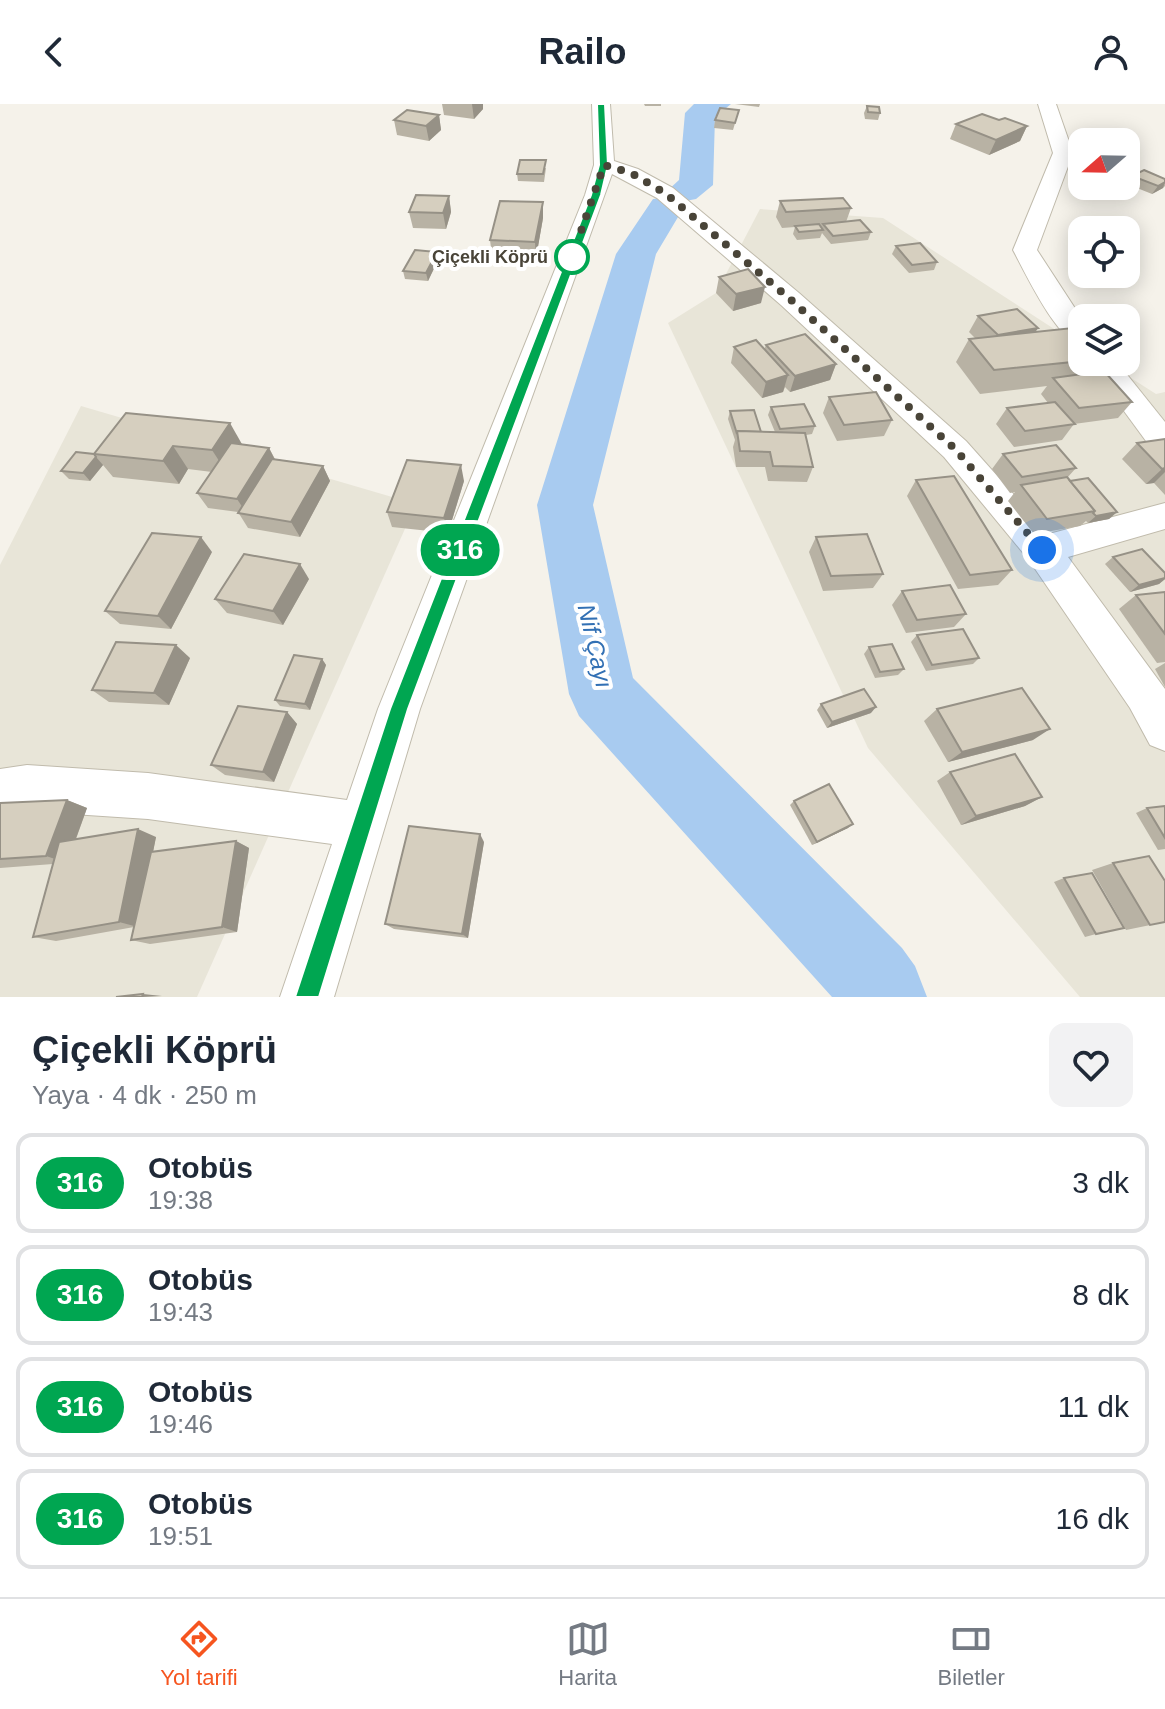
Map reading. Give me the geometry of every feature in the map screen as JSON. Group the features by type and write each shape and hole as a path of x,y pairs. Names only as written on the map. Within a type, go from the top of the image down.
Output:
{"street":[{"path":"307,997 399,709 596,195 604,165 601,104"},
{"path":"1047,104 1063,153 1025,250 1068,319"},
{"path":"604,165 631,173 665,193 790,299 955,449 1042,550 1145,694 1165,730"},
{"path":"1113,376 1165,444"},
{"path":"1042,550 1165,516"},
{"path":"0,792 27,788 148,796 362,825"}],"shaded area":[{"path":"760,209 883,218 1068,338 1068,376 1128,376 1156,394 1165,392 1165,997 1080,997 868,748 668,323 716,293"},
{"path":"81,406 416,504 197,997 0,997 0,565"}],"building":[{"path":"867,106 879,107 880,113 868,112"},
{"path":"720,108 739,110 735,123 715,120"},
{"path":"407,110 439,115 426,126 394,120"},
{"path":"982,114 1027,126 996,140 956,124"},
{"path":"520,160 546,160 543,174 517,174"},
{"path":"1144,170 1165,179 1165,182 1158,186 1140,179 1140,172"},
{"path":"416,195 449,196 443,213 409,212"},
{"path":"843,198 851,208 786,212 780,201"},
{"path":"500,201 543,202 535,242 490,240"},
{"path":"860,220 871,232 833,236 823,224"},
{"path":"819,224 823,230 799,232 795,226"},
{"path":"920,243 937,262 912,265 896,246"},
{"path":"415,250 437,252 426,273 403,271"},
{"path":"748,269 765,287 736,294 719,277"},
{"path":"1017,309 1038,328 998,335 978,316"},
{"path":"1068,328 1068,362 994,370 969,339"},
{"path":"805,334 836,364 795,376 766,345"},
{"path":"756,340 788,375 766,382 734,347"},
{"path":"1109,376 1132,402 1079,408 1053,378"},
{"path":"876,392 892,420 844,425 829,397"},
{"path":"1055,402 1075,424 1025,431 1007,408"},
{"path":"804,404 815,426 780,429 771,407"},
{"path":"754,410 761,432 737,431 737,434 730,411"},
{"path":"126,413 230,423 212,450 173,446 163,461 94,454"},
{"path":"737,431 805,433 813,467 773,466 770,452 740,451"},
{"path":"1165,439 1165,468 1162,469 1137,443"},
{"path":"231,443 269,448 237,499 197,493"},
{"path":"1056,445 1076,468 1022,477 1003,454"},
{"path":"76,452 94,454 96,457 83,473 61,471"},
{"path":"272,459 323,466 291,522 238,513"},
{"path":"407,460 461,465 444,518 387,512"},
{"path":"954,476 1012,570 970,575 916,480"},
{"path":"1067,477 1095,511 1047,519 1021,485"},
{"path":"1088,478 1117,512 1096,516 1093,513 1095,511 1070,481"},
{"path":"152,533 201,537 158,616 105,611"},
{"path":"867,534 883,574 831,576 816,537"},
{"path":"1142,549 1165,573 1165,578 1139,585 1113,557"},
{"path":"244,554 300,564 273,611 215,599"},
{"path":"950,585 966,614 917,620 902,591"},
{"path":"1165,592 1165,634 1136,595"},
{"path":"963,629 979,658 932,665 917,635"},
{"path":"116,642 176,645 154,693 92,690"},
{"path":"892,644 904,669 880,672 869,647"},
{"path":"294,655 322,659 305,704 275,700"},
{"path":"1022,688 1050,729 962,752 937,709"},
{"path":"864,689 876,707 832,722 821,704"},
{"path":"238,706 287,712 263,772 211,765"},
{"path":"1015,754 1042,797 976,816 950,772"},
{"path":"829,784 853,824 817,842 794,801"},
{"path":"67,800 46,856 0,859 0,803"},
{"path":"1165,806 1165,838 1147,808"},
{"path":"409,826 480,834 462,934 385,924"},
{"path":"138,829 119,922 33,937 59,842"},
{"path":"236,841 222,927 131,940 151,852"},
{"path":"1149,856 1165,881 1165,922 1150,925 1113,863"},
{"path":"1092,873 1124,928 1096,934 1064,878"}],"waterway":[{"name":"Nif Çayı","path":"684,192 696,185 700,113 716,104"},
{"name":"Nif Çayı","path":"666,207 636,254 565,505 603,694 872,978 884,997"}],"bus line":[{"name":"316","path":"307,997 399,709 596,195 604,165 601,104"}],"place":[{"name":"Çiçekli Köprü","path":"572,257"}],"route":[{"path":"572,257 604,165 631,173 665,193 790,299 955,449 1042,550"}]}
